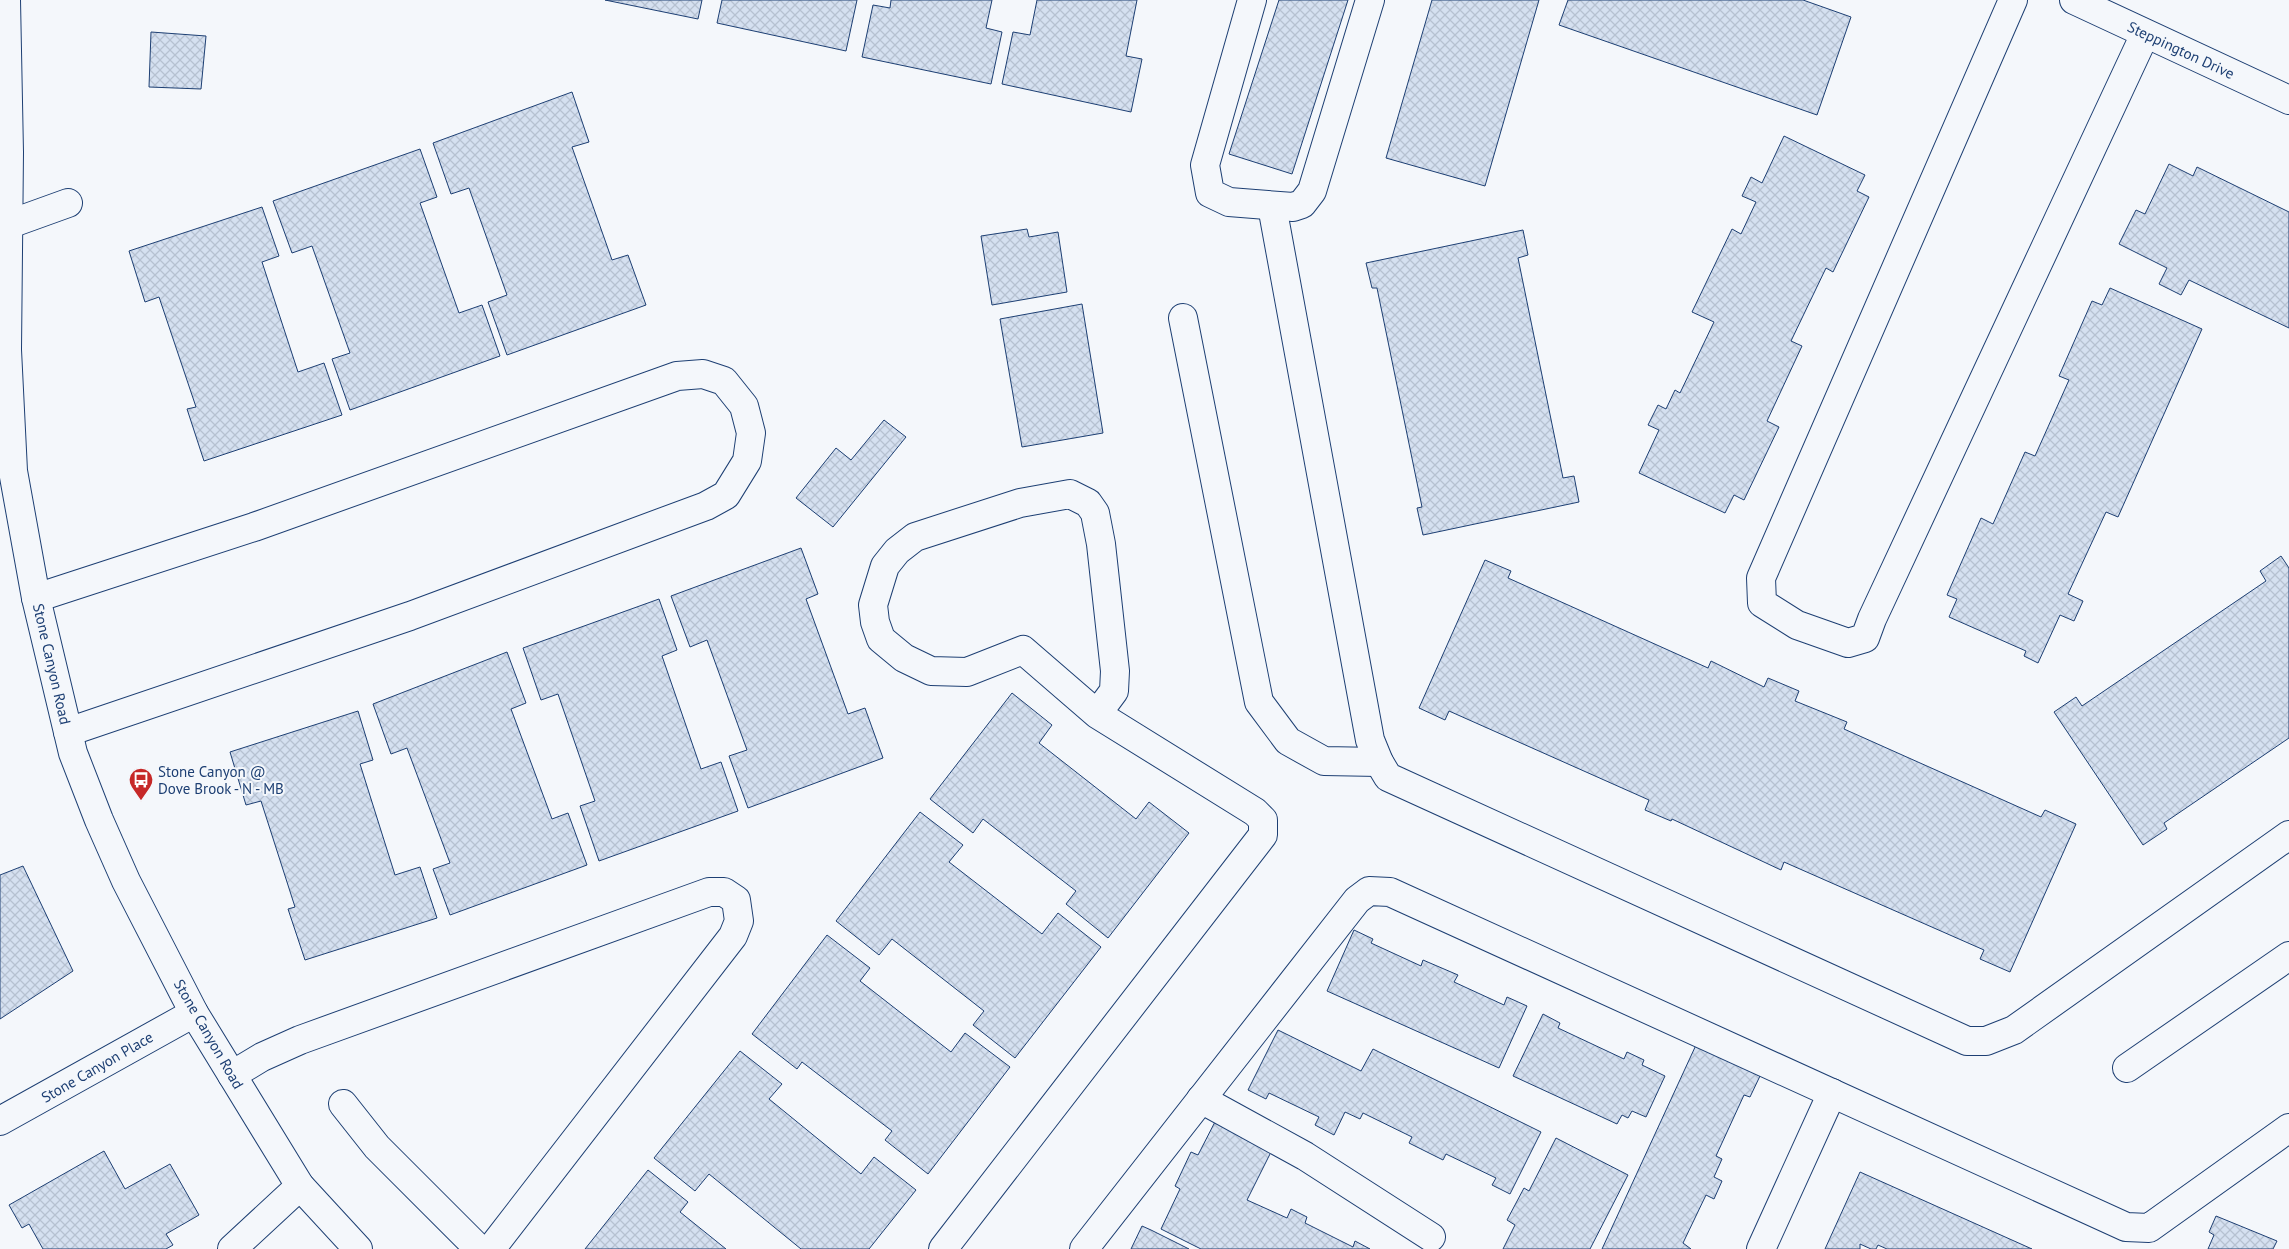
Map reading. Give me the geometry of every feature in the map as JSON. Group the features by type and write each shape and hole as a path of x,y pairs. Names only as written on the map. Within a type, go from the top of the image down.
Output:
{"street":[{"name":"Stone Canyon Road","path":"6,0 4,152 7,225 7,350 14,470 36,598 68,732 96,812 126,881 194,1013 300,1186 358,1249"},
{"path":"1252,0 1205,165 1210,193 1229,202 1294,207 1302,204 1312,191 1370,0"},
{"path":"2013,0 1761,578 1762,602 1797,625 1848,643 1865,638 1872,618 2146,34"},
{"name":"Steppington Drive","path":"2074,0 2289,100"},
{"path":"7,225 68,203"},
{"path":"1272,206 1370,740 1379,762 1388,777 1967,1041 1986,1041 2014,1030 2289,835"},
{"path":"1183,318 1259,702 1288,741 1324,762 1379,762"},
{"path":"36,598 254,527 676,376 703,374 724,381 744,406 751,433 747,461 742,470 726,495 706,506 410,616 68,732"},
{"path":"943,1249 1263,835 1263,820 1255,812 1097,714 1023,650 967,672 931,671 904,658 881,639 875,622 873,605 885,566 897,551 916,537 1020,503 1070,494 1088,503 1095,513 1101,544 1115,671 1114,691 1097,714"},
{"path":"1084,1249 1357,900 1369,891 1390,892 2126,1227 2149,1228 2289,1128"},
{"path":"232,1075 262,1057 300,1040 709,892 724,892 736,900 739,921 734,936 490,1249"},
{"path":"2127,1068 2289,956"},
{"name":"Stone Canyon Place","path":"0,1121 194,1013"},
{"path":"1761,1249 1832,1093"},
{"path":"1201,1098 1305,1156 1431,1237"},
{"path":"343,1104 377,1147 479,1249"},
{"path":"232,1249 300,1186"}],"building":[{"path":"605,0 702,0 698,19"},
{"path":"722,0 857,0 846,51 717,23"},
{"path":"891,0 992,0 986,28 1002,32 991,84 862,57 873,5 890,8"},
{"path":"1037,0 1137,0 1126,56 1142,59 1131,112 1002,84 1013,32 1030,35"},
{"path":"1279,0 1348,0 1292,174 1229,154"},
{"path":"1432,0 1539,0 1485,186 1386,158"},
{"path":"1568,0 1803,0 1851,17 1817,115 1559,25"},
{"path":"151,32 206,36 201,89 149,87"},
{"path":"572,92 589,142 572,147 612,260 628,255 646,305 507,355 488,302 507,295 469,188 451,194 433,143"},
{"path":"1784,136 1865,175 1857,191 1869,197 1833,272 1826,268 1791,341 1802,346 1767,421 1779,427 1744,500 1734,495 1725,513 1639,473 1659,430 1648,425 1658,405 1666,409 1675,390 1680,393 1714,322 1692,312 1732,229 1741,234 1756,202 1742,196 1751,177 1762,183"},
{"path":"420,149 437,197 420,203 459,313 482,305 500,356 350,410 332,359 350,353 312,246 292,253 273,201"},
{"path":"2169,164 2193,176 2197,167 2289,212 2289,328 2189,280 2181,295 2159,284 2167,268 2119,244 2136,210 2145,214"},
{"path":"262,207 279,256 262,262 298,372 324,363 342,415 204,461 187,409 196,407 159,297 145,302 129,251"},
{"path":"1027,229 1029,237 1058,232 1067,292 992,305 981,236"},
{"path":"1523,230 1528,255 1518,258 1563,478 1574,476 1579,502 1423,535 1417,508 1422,507 1377,288 1372,288 1366,263"},
{"path":"2110,288 2202,329 2118,517 2106,512 2068,594 2083,601 2074,621 2060,615 2038,663 2024,656 2026,651 1949,617 1957,599 1947,595 1981,518 1993,524 2025,452 2035,456 2069,380 2059,376 2092,301 2102,305"},
{"path":"1082,304 1103,433 1022,447 1000,319"},
{"path":"884,420 906,437 833,527 796,498 836,448 851,460"},
{"path":"801,548 818,594 806,599 848,714 865,708 883,758 748,808 729,756 747,750 707,640 690,647 671,596"},
{"path":"2281,556 2289,568 2289,738 2164,823 2167,829 2143,845 2054,712 2076,697 2082,706 2266,581 2260,571"},
{"path":"1485,560 1511,571 1508,578 1708,668 1711,661 1764,687 1768,678 1799,691 1795,701 1847,722 1844,729 2041,817 2045,810 2076,824 2010,972 1980,959 1984,950 1784,862 1781,870 1672,819 1671,821 1645,810 1649,800 1449,711 1445,720 1419,708"},
{"path":"659,599 677,650 662,656 701,769 721,762 738,811 599,861 580,806 595,801 558,694 541,700 523,648"},
{"path":"507,652 526,703 511,709 552,819 568,813 587,865 450,915 433,869 450,863 407,748 391,754 373,704"},
{"path":"1012,693 1052,725 1039,743 1136,819 1149,802 1189,833 1108,938 1066,904 1076,891 983,819 973,833 930,799"},
{"path":"358,711 373,760 360,764 395,875 420,867 437,918 305,960 288,909 295,907 261,801 246,805 230,752"},
{"path":"920,812 963,845 949,862 1042,934 1058,913 1101,947 1015,1058 973,1025 984,1011 892,939 879,955 836,921"},
{"path":"23,866 73,971 0,1019 0,875"},
{"path":"1354,930 1373,939 1371,943 1421,966 1423,960 1458,975 1454,982 1504,1005 1507,997 1527,1006 1499,1068 1327,991"},
{"path":"827,935 870,968 860,981 951,1052 965,1033 1010,1067 928,1174 885,1140 892,1131 802,1062 797,1069 752,1034"},
{"path":"1543,1014 1560,1023 1558,1028 1624,1059 1627,1052 1644,1060 1642,1065 1665,1076 1646,1117 1632,1111 1628,1118 1622,1115 1617,1124 1513,1076"},
{"path":"1278,1030 1361,1071 1373,1049 1541,1132 1510,1194 1492,1185 1496,1178 1446,1154 1443,1160 1409,1143 1412,1137 1363,1113 1360,1119 1345,1112 1334,1135 1315,1125 1319,1117 1269,1093 1266,1099 1248,1090"},
{"path":"1696,1045 1760,1076 1750,1097 1744,1095 1716,1156 1722,1159 1714,1177 1722,1181 1714,1199 1706,1195 1683,1243 1691,1249 1602,1249"},
{"path":"740,1051 782,1084 769,1099 861,1174 874,1157 916,1190 869,1249 801,1249 709,1174 695,1191 654,1158"},
{"path":"1218,1116 1275,1144 1247,1200 1287,1218 1291,1209 1307,1217 1305,1223 1353,1247 1355,1241 1370,1249 1201,1249 1161,1229 1180,1189 1175,1186 1191,1152 1198,1155"},
{"path":"1556,1138 1628,1175 1590,1249 1503,1249 1515,1225 1507,1220 1524,1188 1529,1191"},
{"path":"104,1151 125,1189 170,1164 199,1215 166,1234 173,1245 166,1249 43,1249 29,1224 22,1228 9,1205"},
{"path":"648,1170 688,1202 680,1212 726,1249 585,1249"},
{"path":"1860,1172 2032,1249 1887,1249 1878,1245 1876,1249 1871,1249 1860,1244 1860,1249 1825,1249"},
{"path":"2216,1216 2277,1241 2273,1249 2208,1249 2214,1235 2209,1232"},
{"path":"1142,1226 1151,1230 1189,1249 1131,1249"}],"place":[{"name":"Stone Canyon @ Dove Brook - N - MB","path":"141,801"}]}
